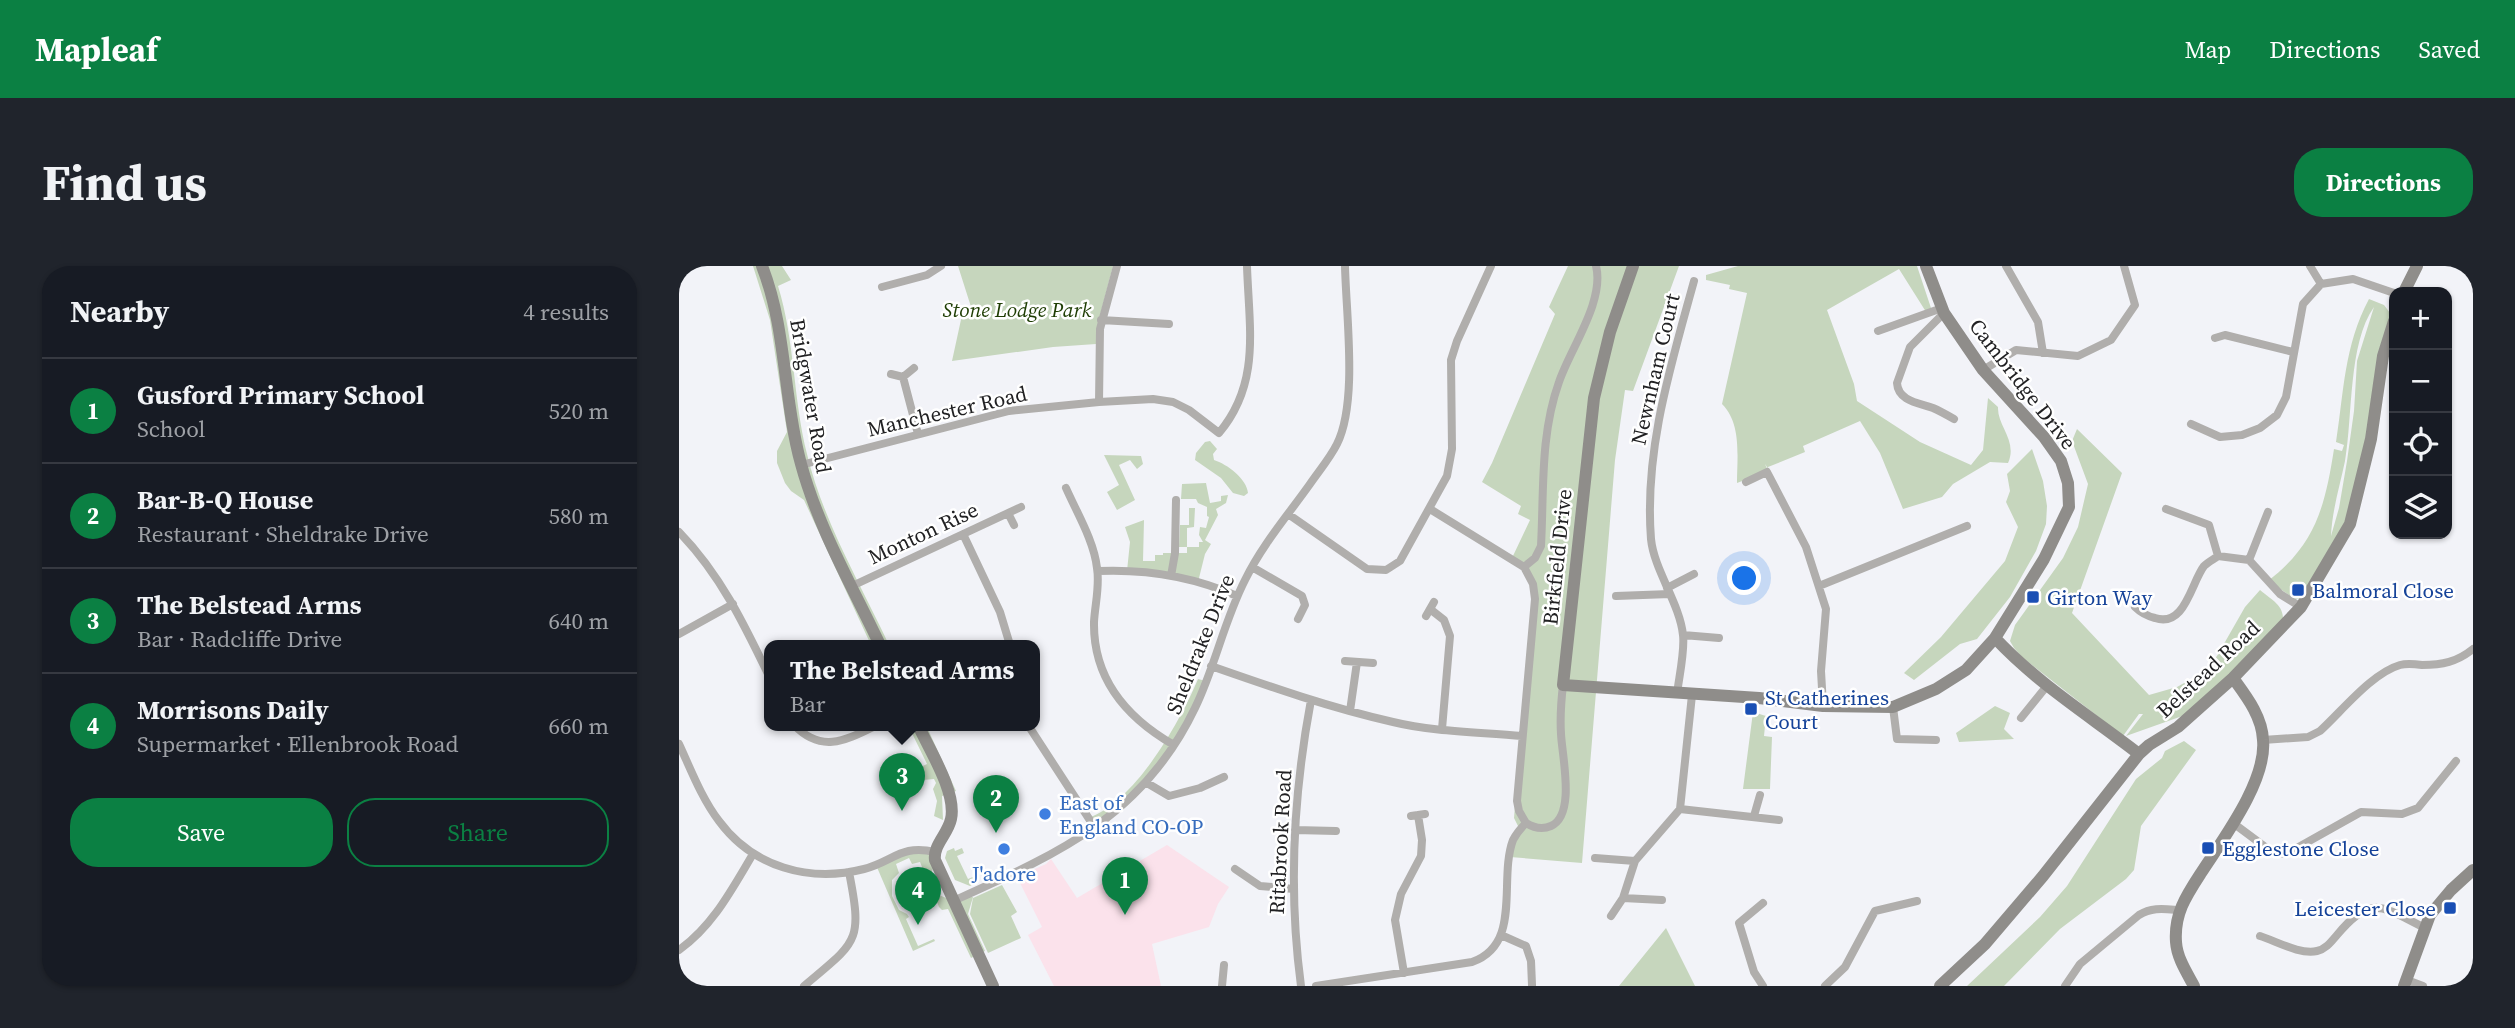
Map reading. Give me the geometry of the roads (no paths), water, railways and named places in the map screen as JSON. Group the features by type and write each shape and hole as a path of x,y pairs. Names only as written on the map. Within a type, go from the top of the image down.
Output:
{"street":[{"name":"Bridgwater Road","path":"762,266 779,323 801,465 814,502 878,640"},
{"path":"882,287 927,275 941,266"},
{"path":"1099,402 1101,320 1117,266"},
{"name":"Manchester Road","path":"801,465 1009,411 1099,402 1145,399 1173,402 1189,410 1219,433 1235,412 1247,378 1247,266"},
{"name":"Sheldrake Drive","path":"953,901 1042,859 1095,828 1147,783 1174,745 1195,708 1237,596 1252,567 1332,453 1346,419 1349,396 1345,266"},
{"path":"1288,514 1367,569 1377,571 1401,561 1444,483 1450,463 1450,371 1454,351 1491,266"},
{"name":"Birkfield Drive","path":"1596,266 1598,278 1595,297 1558,384 1548,422 1541,546 1535,558 1524,567 1533,584 1535,599 1517,805 1526,823 1535,828 1549,827 1560,820 1564,811 1566,792 1560,715 1594,398 1610,332 1633,266"},
{"name":"Cambridge Drive","path":"1563,685 1759,698 1823,706 1893,707 1936,690 1966,670 1995,638 2044,559 2064,518 2069,507 2068,483 2061,461 2044,437 1983,370 1943,310 1926,266"},
{"path":"2006,266 2038,322 2043,353"},
{"path":"1983,370 2016,350 2078,356 2111,340 2135,305 2124,266"},
{"path":"2310,266 2321,284"},
{"path":"2406,287 2417,266"},
{"path":"2190,424 2220,437 2242,435 2260,428 2277,415 2286,397 2302,304 2321,284 2353,279 2389,291"},
{"name":"Newnham Court","path":"1677,694 1683,635 1669,591 1656,562 1651,540 1652,456 1663,394 1694,281"},
{"path":"1878,331 1943,310"},
{"path":"1943,310 1910,347 1897,389 1912,402 1954,419"},
{"path":"1101,320 1169,324"},
{"path":"2214,338 2225,335 2294,352"},
{"name":"Belstead Road","path":"1940,986 1985,944 2139,754 2178,727 2234,678 2301,607 2350,524 2371,439 2383,356 2389,337"},
{"path":"903,377 913,368"},
{"path":"891,374 903,377"},
{"path":"903,377 918,434"},
{"path":"1746,482 1767,472 1806,547 1826,609 1821,671 1823,706"},
{"path":"1066,488 1090,543 1098,570 1094,629 1097,650 1106,676 1129,713 1146,728 1174,745"},
{"path":"1171,576 1175,553 1177,500"},
{"name":"Monton Rise","path":"852,586 1021,507"},
{"path":"1430,509 1524,567"},
{"path":"2166,509 2209,526 2218,556"},
{"name":"Monton Rise","path":"1008,513 1014,524"},
{"path":"2249,561 2268,513"},
{"path":"1819,586 1967,526"},
{"path":"679,533 702,557 733,604 764,666"},
{"path":"963,534 1000,612 1008,640"},
{"path":"2136,607 2140,612 2159,620 2171,618 2180,612 2205,566 2218,556 2249,561 2280,594 2301,607"},
{"path":"1252,567 1302,596 1305,605 1298,619"},
{"path":"1098,570 1171,576 1237,596"},
{"path":"1616,596 1669,591 1694,574"},
{"path":"679,634 733,604"},
{"path":"1430,609 1444,620 1450,636 1442,729"},
{"path":"1683,635 1719,638"},
{"path":"1995,638 2046,687 2139,754"},
{"path":"2263,740 2308,737 2320,731 2389,670 2402,664 2442,665 2463,657 2473,649"},
{"path":"1345,661 1373,663"},
{"path":"1350,711 1357,662"},
{"path":"1211,666 1311,700 1393,722 1522,736"},
{"path":"2194,986 2176,945 2179,910 2233,823 2257,778 2263,740 2253,706 2234,678"},
{"path":"2021,718 2046,687"},
{"path":"1611,916 1623,898 1635,861 1680,809 1692,695"},
{"name":"Ritabrook Road","path":"1301,986 1294,928 1295,830 1299,771 1311,700"},
{"path":"1893,707 1898,739 1936,740"},
{"path":"800,731 808,738 831,742 845,740 864,731"},
{"path":"921,731 948,789 952,805 950,822 935,852 936,864 993,986"},
{"path":"1032,731 1095,828"},
{"path":"679,744 718,820 729,834 753,854 773,865 793,871 849,873 876,865 912,849 935,852"},
{"path":"2233,823 2272,852 2286,854 2361,812 2402,814 2413,811 2423,804 2456,761"},
{"path":"1202,774 1206,786"},
{"path":"1147,783 1169,796 1224,778"},
{"path":"1754,816 1760,795"},
{"path":"1680,809 1779,820"},
{"path":"1404,973 1395,920 1401,894 1420,856 1422,840 1418,815"},
{"path":"1295,830 1332,831 1328,820"},
{"path":"1317,986 1476,961 1490,952 1501,935 1512,844 1526,823"},
{"path":"679,950 698,934 718,911 753,854"},
{"path":"1595,858 1635,861"},
{"path":"1241,870 1260,886 1294,889"},
{"path":"2423,986 2406,983 2430,915 2473,870"},
{"path":"804,986 841,954 854,934 857,915 849,873"},
{"path":"1623,898 1662,900"},
{"path":"1825,986 1845,967 1875,911 1917,901"},
{"path":"1763,903 1739,923 1754,972 1763,986"},
{"path":"2260,936 2305,951 2319,951 2330,944 2353,916 2374,908 2390,911 2425,928"},
{"path":"2065,986 2080,964 2139,915 2157,909 2179,910"},
{"path":"1501,935 1527,948 1532,985"},
{"path":"1221,986 1224,964"}],"place":[{"name":"Balmoral Close","path":"2298,590"},
{"name":"Girton Way","path":"2033,597"},
{"name":"St Catherines Court","path":"1751,709"},
{"name":"The Belstead Arms","path":"902,811"},
{"name":"East of England CO-OP","path":"1045,814"},
{"name":"Bar-B-Q House","path":"996,833"},
{"name":"Egglestone Close","path":"2208,848"},
{"name":"J'adore","path":"1004,849"},
{"name":"Leicester Close","path":"2450,908"},
{"name":"Gusford Primary School","path":"1125,915"},
{"name":"Morrisons Daily","path":"918,925"}],"park label":[{"name":"Stone Lodge Park","path":"1017,309"}]}
